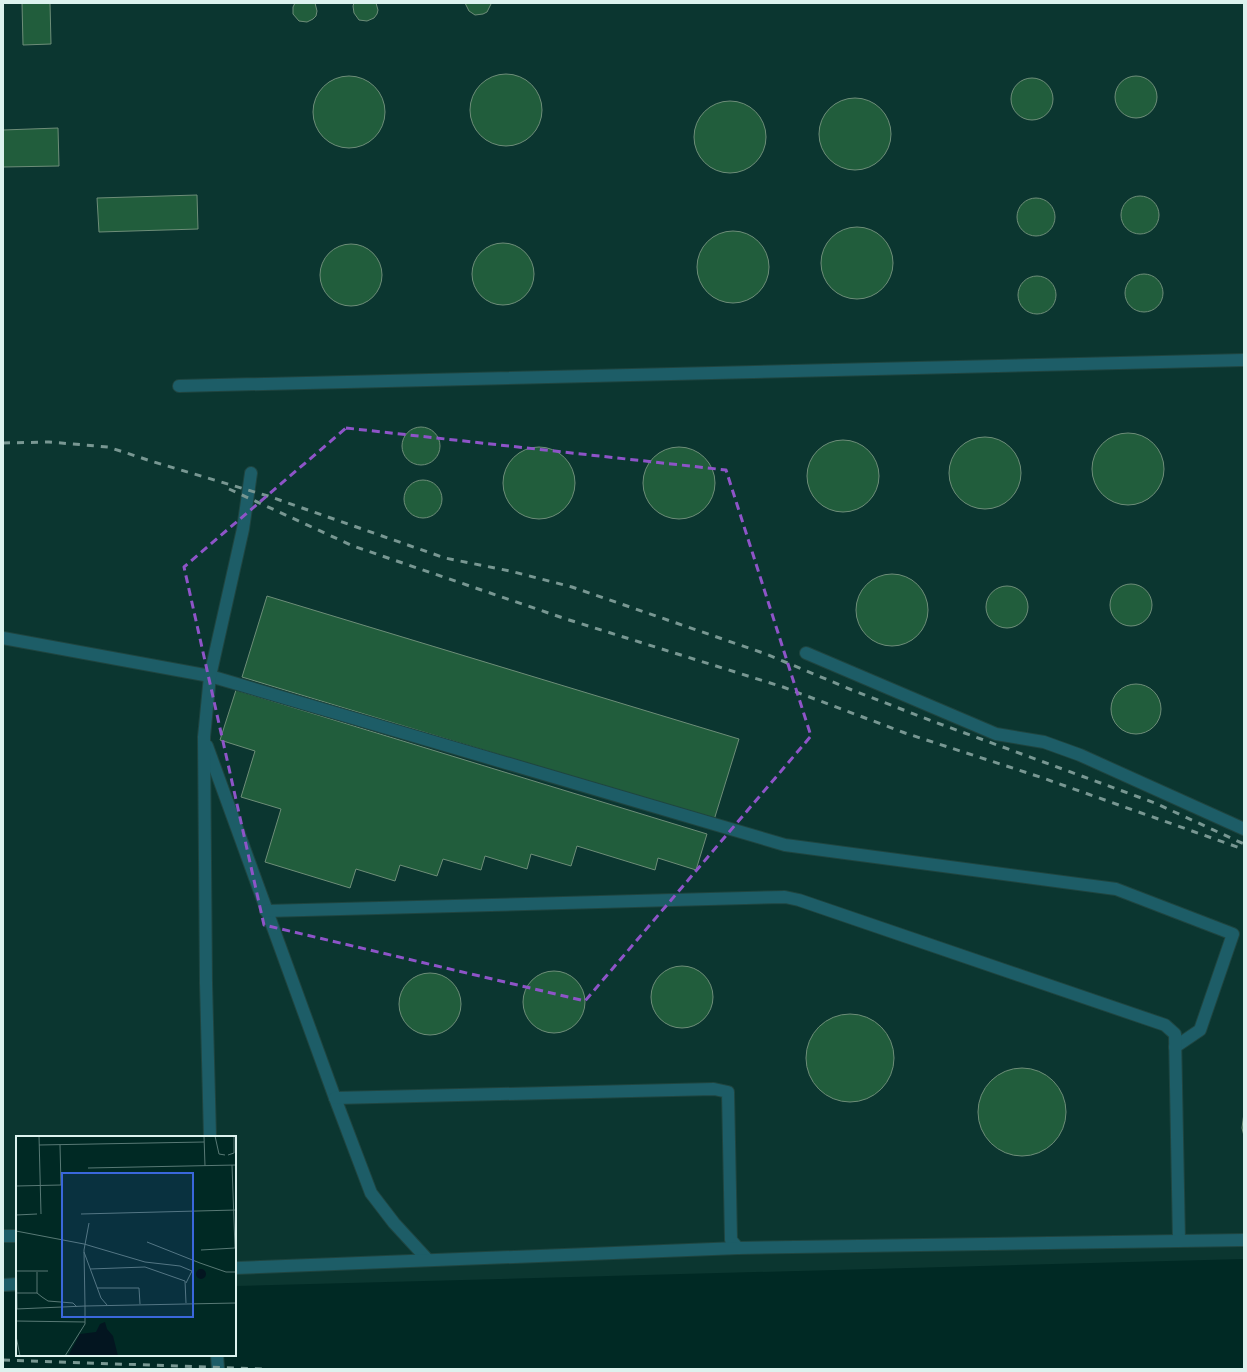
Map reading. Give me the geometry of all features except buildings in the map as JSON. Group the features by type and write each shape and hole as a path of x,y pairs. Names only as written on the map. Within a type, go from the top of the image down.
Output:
{"lane":[{"path":"179,386 1244,360"},
{"path":"210,1136 206,983 204,737 210,676 243,529 251,473"},
{"path":"3,638 210,676 785,845 1116,889 1233,934 1200,1030 1175,1047"},
{"path":"806,653 996,734 1044,742 1080,755 1244,829"},
{"path":"204,737 334,1098 371,1193 394,1223 428,1260"},
{"path":"266,911 785,897 799,900 1165,1025 1175,1034 1179,1241"},
{"path":"334,1098 714,1089 728,1092 731,1240 738,1248"},
{"path":"3,1236 16,1236"},
{"path":"236,1268 738,1248 1244,1240"},
{"path":"3,1285 16,1284"},
{"path":"217,1356 218,1369"}],"highlighted area":[{"path":"346,428 726,470 811,736 585,1001 264,925 184,567"}],"shaded area":[{"path":"3,3 1244,3 1244,1259 236,1286 236,1136 16,1136 16,1292 3,1292"}],"railway":[{"path":"3,443 49,442 108,447 268,496 445,558 510,571 572,587 766,654 932,721 1155,803 1244,844"},
{"path":"229,489 353,546 566,619 783,687 905,733 1040,777 1240,848"},
{"path":"3,1360 262,1369"}]}
